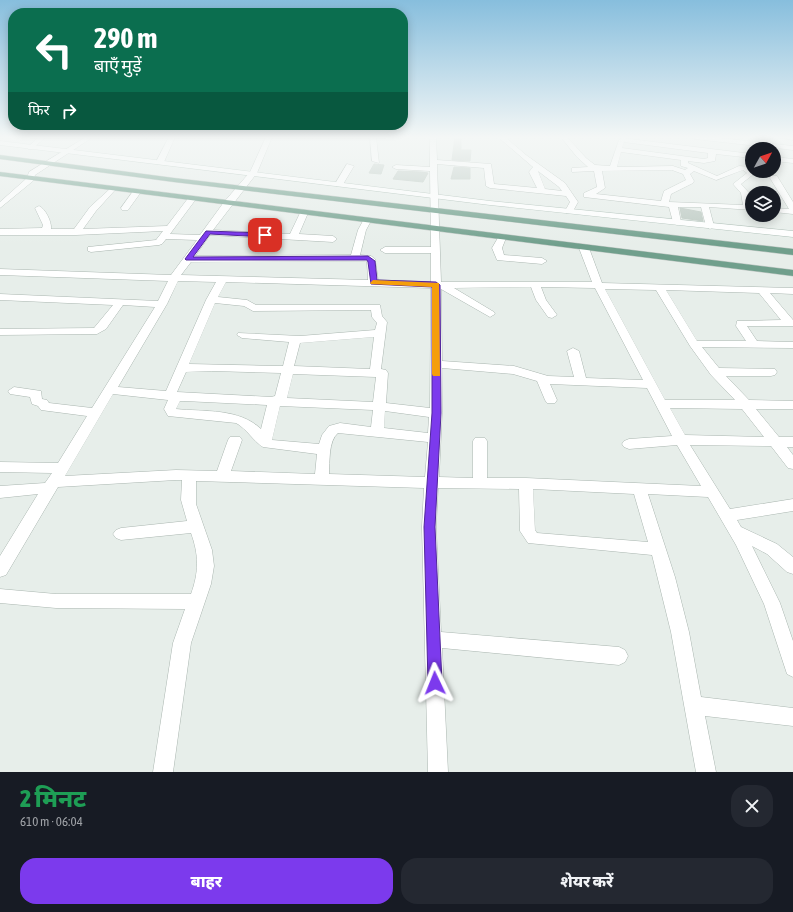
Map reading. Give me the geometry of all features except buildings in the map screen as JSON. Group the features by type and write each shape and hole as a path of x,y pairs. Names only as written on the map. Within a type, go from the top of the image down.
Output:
{"main road":[{"path":"121,173 793,252"},
{"path":"1,175 793,273"}],"street":[{"path":"0,206 34,173"},
{"path":"254,173 434,196 793,234"},
{"path":"0,570 50,485 162,304 174,278 227,204 254,173"},
{"path":"340,184 346,173"},
{"path":"433,173 434,250 439,285 436,413 429,527 438,772"},
{"path":"490,173 489,186 568,194"},
{"path":"533,173 542,191"},
{"path":"545,173 562,185 574,202"},
{"path":"569,211 574,202 601,188 599,173"},
{"path":"664,204 667,192 690,181 690,173"},
{"path":"697,173 718,179 730,173"},
{"path":"745,193 737,184 751,173"},
{"path":"774,178 793,209"},
{"path":"76,232 93,209 112,189"},
{"path":"125,208 137,192"},
{"path":"588,195 673,205 745,208"},
{"path":"91,249 153,244 162,240 192,199"},
{"path":"673,205 677,222"},
{"path":"704,205 710,226"},
{"path":"39,208 47,225 46,231"},
{"path":"781,211 793,212"},
{"path":"294,236 304,213"},
{"path":"355,258 362,230 368,221"},
{"path":"0,232 76,232 170,228"},
{"path":"164,236 294,236 333,238"},
{"path":"502,238 497,248 500,258 542,261"},
{"path":"290,258 294,247"},
{"path":"584,248 598,285 681,440 711,492 736,531 772,602 793,668"},
{"path":"385,250 434,250"},
{"path":"188,259 371,259 373,282"},
{"path":"0,272 439,285 598,285 793,291"},
{"path":"223,279 211,300 182,368 170,409 172,413 238,419 248,424 264,442 276,446 325,450"},
{"path":"535,284 542,300 552,315"},
{"path":"439,285 490,314"},
{"path":"659,287 694,344 716,372 736,393 744,405 793,464"},
{"path":"762,290 791,323"},
{"path":"0,297 162,304"},
{"path":"211,300 247,303 252,308 374,306 376,308 377,317 382,322 375,373"},
{"path":"0,332 97,331 102,327 120,302"},
{"path":"753,344 741,323 791,323"},
{"path":"242,335 297,339 381,333"},
{"path":"264,442 287,370 293,341 297,339"},
{"path":"694,344 793,345"},
{"path":"573,351 581,382"},
{"path":"436,364 514,370 542,379 581,382 651,384"},
{"path":"182,368 382,373 377,431"},
{"path":"716,372 771,372"},
{"path":"542,379 551,400"},
{"path":"109,390 174,396 379,406 436,413"},
{"path":"14,391 38,395 36,401 43,404 45,407 95,413"},
{"path":"662,404 793,405"},
{"path":"322,479 325,450 329,433 336,428 434,438"},
{"path":"222,477 235,440"},
{"path":"629,444 681,440 793,442"},
{"path":"480,441 480,484"},
{"path":"0,467 61,468"},
{"path":"0,492 50,485 190,476 480,484 526,483 711,492"},
{"path":"163,772 182,643 195,602 204,580 206,566 205,553 189,504 190,476"},
{"path":"526,483 528,531 533,539 658,549"},
{"path":"639,488 667,577 680,632 706,772"},
{"path":"726,516 793,505"},
{"path":"121,534 197,526"},
{"path":"736,531 772,549 793,567"},
{"path":"0,596 56,602 195,602"},
{"path":"433,639 619,656"},
{"path":"694,705 793,717"}],"slow traffic":[{"path":"373,283 436,285 436,374"}],"route":[{"path":"265,235 208,232 188,259 368,258 372,261 373,282 436,285 436,413 429,527 435,683"}]}
